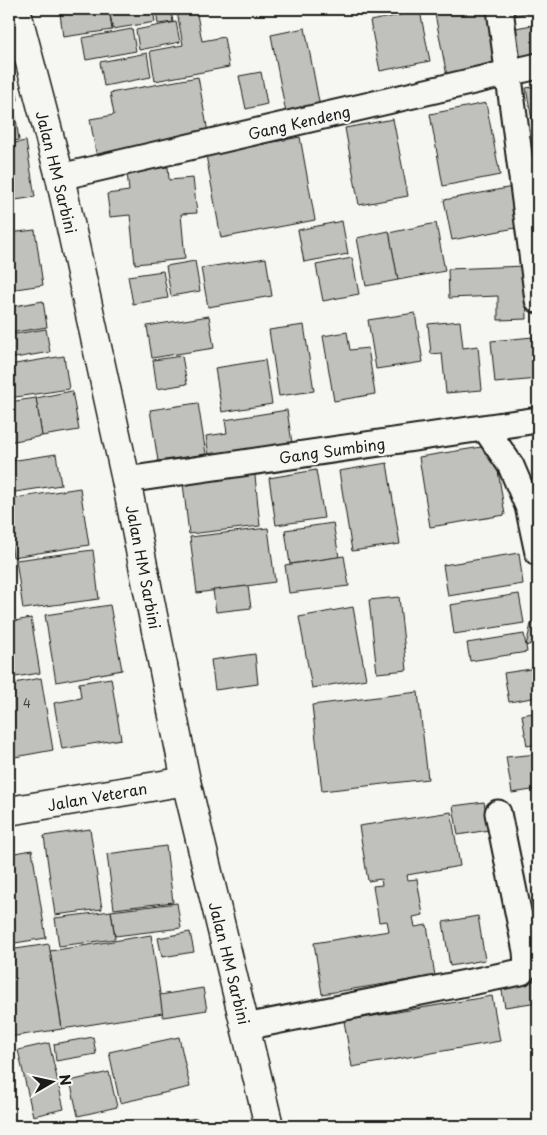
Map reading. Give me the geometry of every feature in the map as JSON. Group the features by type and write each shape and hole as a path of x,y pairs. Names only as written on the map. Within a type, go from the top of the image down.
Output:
{"main road":[{"name":"Jalan HM Sarbini","path":"16,9 60,177 126,480 186,781 269,1126"},
{"name":"Jalan Veteran","path":"9,811 186,781"}],"street":[{"path":"500,9 510,73 538,300"},
{"name":"Gang Kendeng","path":"60,177 538,66"},
{"name":"Gang Sumbing","path":"126,480 538,420"},
{"path":"485,428 512,466 528,506 538,553"},
{"path":"245,1026 521,972 527,965 526,951 498,813"}],"building":[{"path":"89,9 109,9 112,30 63,37 60,13"},
{"path":"109,9 153,9 155,22 113,29"},
{"path":"156,9 171,9 173,22 158,24"},
{"path":"196,9 202,41 224,37 229,67 155,81 150,51 183,45 177,12"},
{"path":"434,9 491,9 502,66 447,76"},
{"path":"505,9 538,9 538,11 507,17"},
{"path":"420,11 430,61 380,71 370,21"},
{"path":"176,22 180,42 139,50 136,30"},
{"path":"538,24 538,56 516,61 510,29"},
{"path":"305,28 320,107 286,113 271,35"},
{"path":"132,29 136,51 86,60 82,38"},
{"path":"9,44 18,100 9,101"},
{"path":"147,53 151,77 104,86 100,62"},
{"path":"261,72 267,104 246,109 239,76"},
{"path":"198,77 209,138 97,158 90,119 114,115 110,93"},
{"path":"538,86 538,124 533,125 526,88"},
{"path":"486,103 500,175 443,186 430,114"},
{"path":"14,104 19,140 9,142 9,105"},
{"path":"393,119 408,196 359,205 345,128"},
{"path":"300,137 315,220 221,238 206,155"},
{"path":"26,141 35,197 9,201 9,144"},
{"path":"168,167 169,180 193,178 197,213 181,214 185,259 135,264 130,215 110,217 107,194 129,191 127,172"},
{"path":"518,186 526,226 452,240 444,200"},
{"path":"342,221 348,254 304,262 298,230"},
{"path":"436,223 445,271 398,280 389,233"},
{"path":"35,230 43,285 9,290 9,233"},
{"path":"389,231 398,280 366,286 357,238"},
{"path":"266,258 272,296 208,307 201,268"},
{"path":"352,258 359,294 323,301 316,265"},
{"path":"195,261 200,291 171,296 166,266"},
{"path":"525,266 527,319 498,320 498,296 449,298 448,269"},
{"path":"163,271 168,298 133,304 128,276"},
{"path":"43,301 47,327 9,333 9,307"},
{"path":"415,313 423,362 376,369 368,320"},
{"path":"209,316 214,348 152,358 147,326"},
{"path":"460,321 463,348 478,346 482,390 446,393 442,353 431,354 428,324"},
{"path":"304,325 314,391 279,396 269,330"},
{"path":"46,329 50,352 9,359 9,335"},
{"path":"347,332 350,350 368,348 375,394 334,401 323,336"},
{"path":"533,337 537,379 495,383 491,341"},
{"path":"64,356 69,389 9,398 9,365"},
{"path":"182,356 187,384 157,389 153,360"},
{"path":"265,360 272,404 222,412 215,368"},
{"path":"72,391 79,430 42,436 36,398"},
{"path":"36,398 42,436 9,442 9,402"},
{"path":"198,403 206,454 158,461 150,410"},
{"path":"287,410 292,443 209,456 206,436 227,433 225,420"},
{"path":"494,445 505,515 430,527 419,457"},
{"path":"9,450 11,461 56,454 61,485 9,493"},
{"path":"387,463 400,544 352,551 339,471"},
{"path":"254,466 260,526 189,534 182,475"},
{"path":"316,470 324,518 276,525 269,478"},
{"path":"80,488 89,545 13,557 9,528 9,499"},
{"path":"333,523 339,557 290,564 285,530"},
{"path":"268,528 275,582 197,593 190,537"},
{"path":"93,550 99,599 23,609 16,560"},
{"path":"519,553 523,584 448,596 443,565"},
{"path":"344,556 349,586 289,593 285,565"},
{"path":"9,579 14,616 9,617"},
{"path":"248,586 251,608 216,612 213,590"},
{"path":"519,594 524,623 454,634 450,605"},
{"path":"399,597 407,670 377,673 369,600"},
{"path":"110,605 122,670 56,682 45,615"},
{"path":"353,607 366,679 312,688 299,617"},
{"path":"31,618 40,673 9,678 9,622"},
{"path":"538,623 538,641 526,646 531,624"},
{"path":"524,634 527,652 470,661 467,643"},
{"path":"255,654 258,684 215,690 211,660"},
{"path":"538,668 538,697 509,702 504,673"},
{"path":"41,678 53,750 15,757 9,722 9,684"},
{"path":"111,678 121,739 62,749 54,703 81,698 79,683"},
{"path":"418,692 428,779 322,791 312,705"},
{"path":"538,712 538,744 527,746 522,715"},
{"path":"538,754 538,789 512,793 506,757"},
{"path":"484,802 489,830 458,835 453,806"},
{"path":"451,812 460,866 407,875 408,880 417,879 423,915 413,917 415,927 427,925 435,976 322,994 314,943 389,931 387,921 379,922 373,886 382,885 381,879 368,881 359,826"},
{"path":"90,829 102,909 55,915 44,836"},
{"path":"166,846 173,902 114,909 107,854"},
{"path":"32,850 46,938 9,944 9,854"},
{"path":"177,903 181,928 115,936 111,911"},
{"path":"111,911 115,939 59,946 55,918"},
{"path":"478,916 485,960 450,966 443,922"},
{"path":"190,932 194,952 162,957 158,938"},
{"path":"151,935 163,1013 62,1029 50,951"},
{"path":"49,944 62,1029 9,1037 9,950"},
{"path":"538,980 538,1002 505,1007 501,986"},
{"path":"203,988 207,1010 163,1017 160,995"},
{"path":"492,996 500,1041 352,1067 344,1021"},
{"path":"93,1037 96,1054 56,1061 54,1044"},
{"path":"179,1037 190,1087 120,1103 109,1052"},
{"path":"49,1043 64,1109 33,1116 18,1050"},
{"path":"109,1072 117,1107 78,1116 70,1081"},
{"path":"197,1118 198,1126 143,1126"}]}
